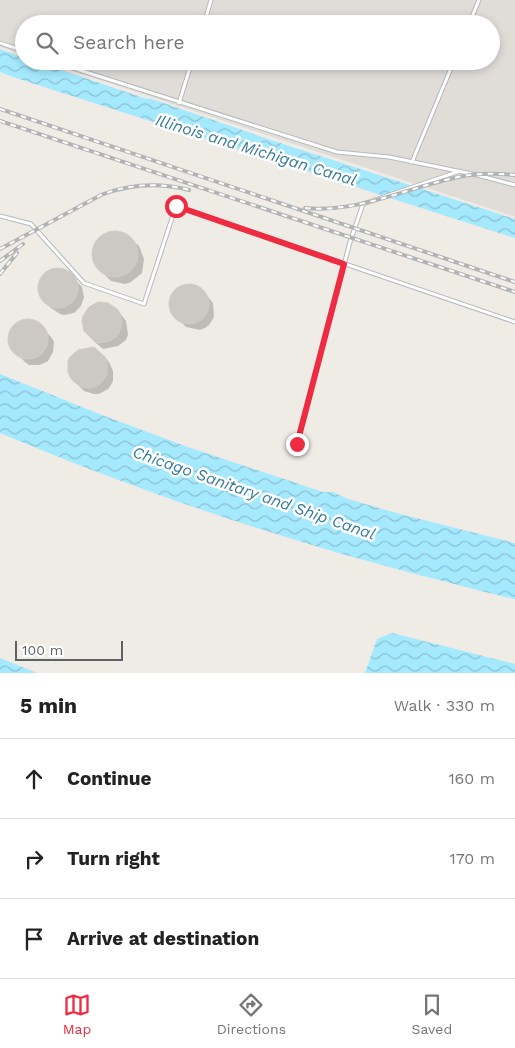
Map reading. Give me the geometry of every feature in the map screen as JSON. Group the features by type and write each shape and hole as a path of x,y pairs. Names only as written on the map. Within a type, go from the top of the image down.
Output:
{"lane":[{"path":"207,15 211,0"},
{"path":"473,15 479,0"},
{"path":"0,43 15,48"},
{"path":"79,70 337,152 389,157 461,171 515,185"},
{"path":"179,102 189,70"},
{"path":"412,162 450,70"},
{"path":"297,444 350,242 363,204 461,171"},
{"path":"0,216 31,224 84,284 144,304 176,206 515,322"}],"shaded area":[{"path":"0,0 515,0 515,217 69,70 500,70 500,15 15,15 15,52 0,47"}],"water":[{"name":"Illinois and Michigan Canal","path":"0,49 15,55 15,70 62,70 515,219 515,238 13,77 0,72"},
{"name":"Chicago Sanitary and Ship Canal","path":"0,374 185,446 323,492 333,492 348,499 400,514 515,543 515,599 366,561 259,529 103,474 0,433"},
{"path":"392,633 515,664 515,673 365,673 377,639"},
{"path":"0,658 37,673 0,673"}],"building":[{"path":"110,231 120,231 134,241 138,254 134,267 128,273 120,277 110,277 96,267 92,259 92,249 102,235"},
{"path":"62,268 69,271 75,277 78,288 77,296 69,305 62,308 54,308 47,305 39,296 38,284 41,277 50,269"},
{"path":"193,284 200,287 206,293 209,304 208,312 200,321 193,324 185,324 178,321 170,312 169,300 172,293 181,285"},
{"path":"98,302 108,303 117,309 122,323 116,337 107,342 96,343 84,331 82,321 89,307"},
{"path":"32,319 39,322 45,328 48,339 47,347 39,356 32,359 24,359 17,356 9,347 8,335 11,328 20,320"},
{"path":"94,347 106,358 107,374 97,386 92,388 81,387 70,377 68,361 78,350"}],"railway":[{"path":"0,109 515,282"},
{"path":"0,121 515,292"},
{"path":"305,208 324,209 362,204 469,175 515,175"},
{"path":"0,249 101,195 112,191 144,185 178,187 189,190"},
{"path":"0,261 23,244"},
{"path":"0,274 17,253"}],"route":[{"path":"176,206 344,264 297,444"}]}
